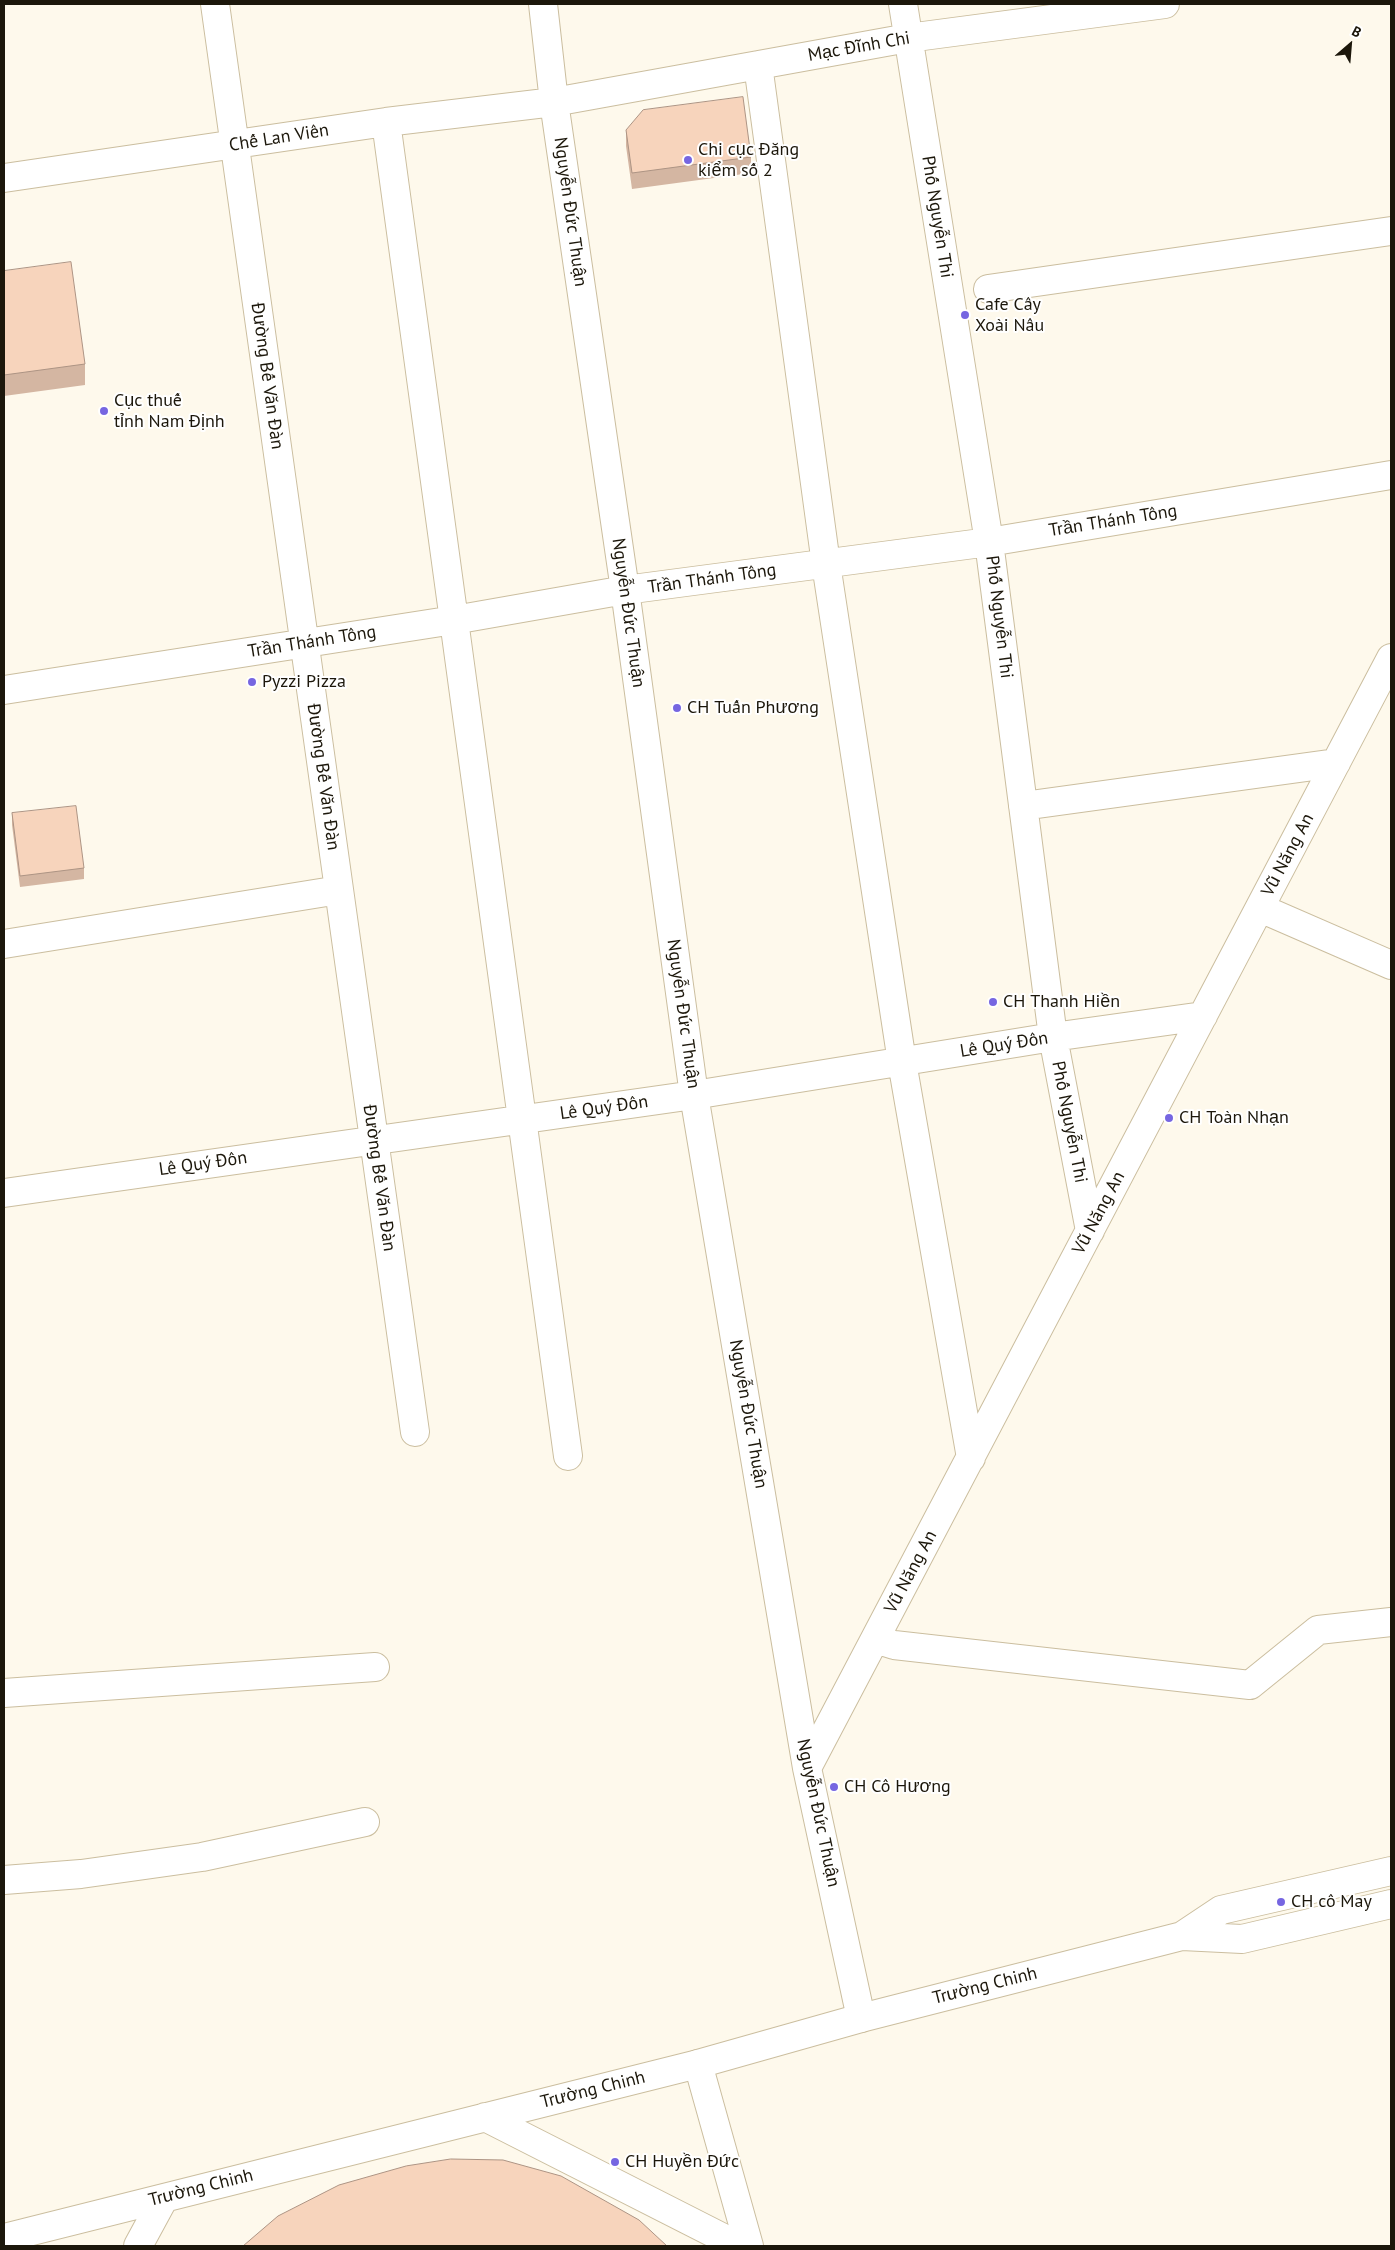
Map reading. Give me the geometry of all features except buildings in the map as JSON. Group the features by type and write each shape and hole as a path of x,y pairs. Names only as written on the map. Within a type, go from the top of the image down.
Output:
{"street":[{"name":"Đường Bế Văn Đàn","path":"215,4 415,1432"},
{"name":"Nguyễn Đức Thuận","path":"543,4 554,102 625,590 694,1095 807,1768 861,2018"},
{"name":"Phố Nguyễn Thi","path":"903,4 989,542 1053,1037 1090,1232"},
{"name":"Mạc Đĩnh Chi","path":"554,102 908,38 1165,4"},
{"path":"758,65 826,564 902,1062 971,1458"},
{"name":"Chế Lan Viên","path":"4,178 386,122 554,102"},
{"path":"386,122 568,1456"},
{"path":"988,289 1391,231"},
{"name":"Trần Thánh Tông","path":"4,690 454,620 625,590 989,542 1391,475"},
{"name":"Vũ Năng An","path":"807,1768 1391,658"},
{"path":"1023,806 1336,763"},
{"path":"4,944 339,890"},
{"path":"1260,908 1391,965"},
{"name":"Lê Quý Đôn","path":"4,1193 694,1095 1053,1037 1203,1016"},
{"path":"876,1639 894,1645 1250,1685 1318,1630 1391,1622"},
{"path":"4,1693 375,1667"},
{"path":"4,1880 81,1874 202,1857 365,1822"},
{"name":"Trường Chinh","path":"1182,1936 1222,1910 1391,1871"},
{"name":"Trường Chinh","path":"4,2238 698,2064 861,2018 1182,1936 1242,1939 1391,1904"},
{"path":"698,2064 749,2246"},
{"path":"486,2117 739,2246"},
{"path":"138,2246 164,2198"}],"place":[{"name":"Chi cục Đăng kiểm số 2","path":"688,160"},
{"name":"Cafe Cây Xoài Nâu","path":"965,315"},
{"name":"Cục thuế tỉnh Nam Định","path":"104,411"},
{"name":"Pyzzi Pizza","path":"252,682"},
{"name":"CH Tuấn Phương","path":"677,708"},
{"name":"CH Thanh Hiền","path":"993,1002"},
{"name":"CH Toàn Nhạn","path":"1169,1118"},
{"name":"CH Cô Hương","path":"834,1787"},
{"name":"CH cô May","path":"1281,1902"},
{"name":"CH Huyền Đức","path":"615,2162"}]}
